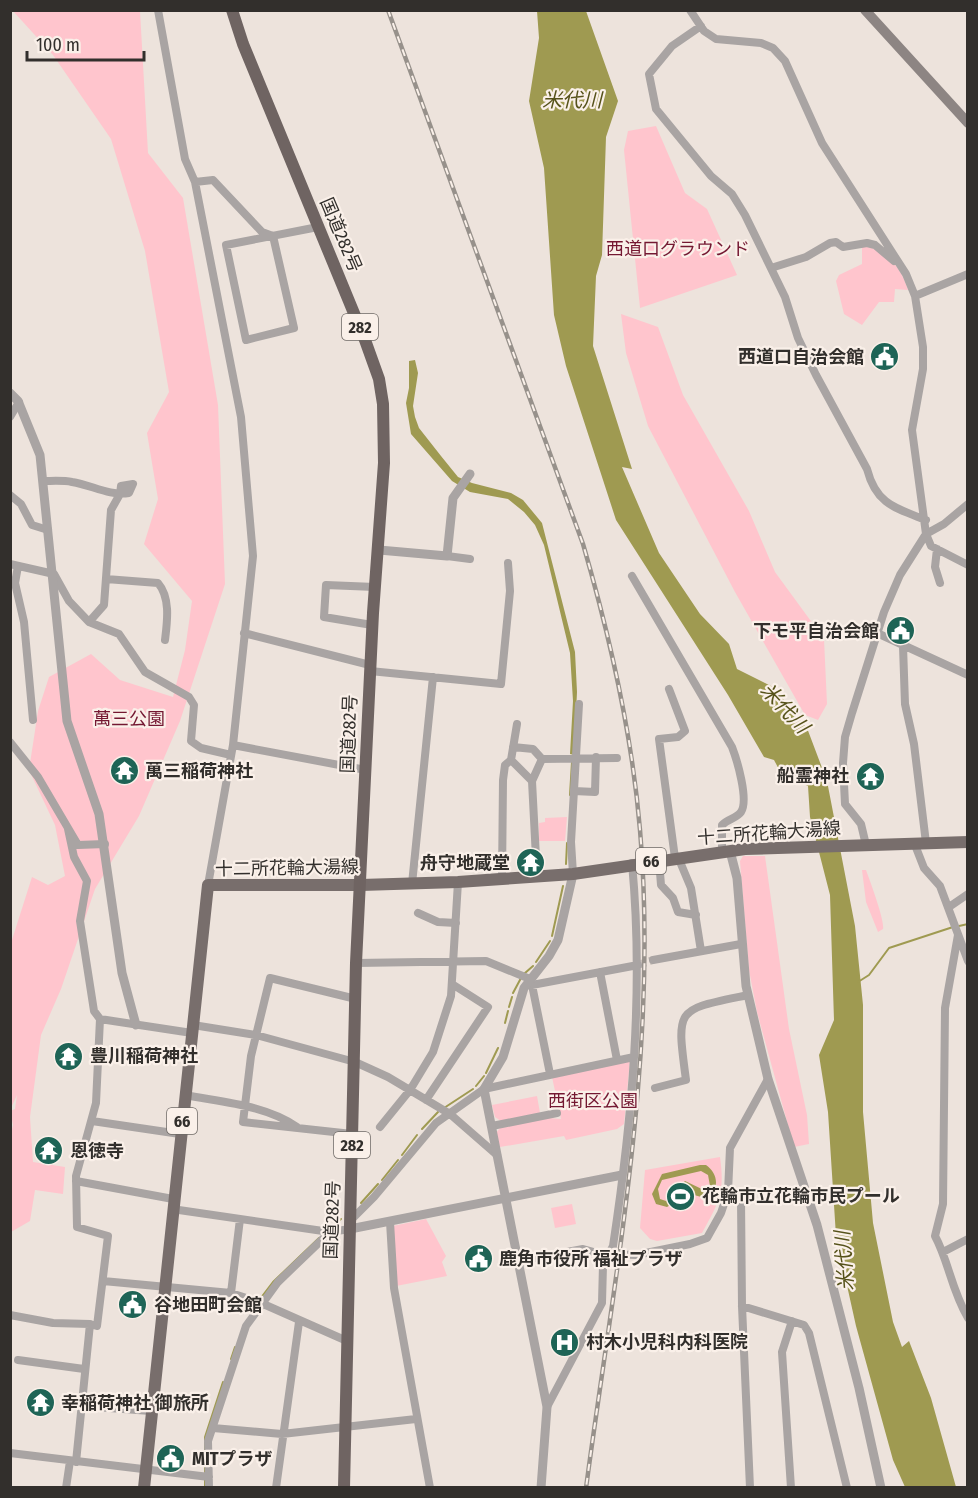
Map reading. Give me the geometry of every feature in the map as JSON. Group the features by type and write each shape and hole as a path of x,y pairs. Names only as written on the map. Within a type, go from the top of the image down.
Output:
{"highway":[{"name":"国道282号","path":"232,10 243,44 379,379 383,404 384,462 372,625 356,963 344,1488"}],"main road":[{"path":"865,10 968,123"},
{"name":"十二所花輪大湯線","path":"144,1488 163,1288 208,885 361,885 458,882 573,874 632,863 745,849 968,842"}],"street":[{"path":"158,10 185,159 195,182 241,417 253,556 233,745 208,885"},
{"path":"693,12 701,26 716,39 750,41 773,48 785,61 822,143 902,268 915,296 923,347 923,369 912,430 926,520 926,534 931,546 968,565"},
{"path":"701,26 672,46 649,74 656,110 711,176 732,194 785,297 798,338 867,469 871,486 882,501 926,520"},
{"path":"195,182 213,180 262,232 273,236"},
{"path":"273,236 294,328 246,340 226,245 318,227"},
{"path":"771,268 806,257 836,242 843,247 867,243 875,245 902,268"},
{"path":"915,296 968,274"},
{"path":"10,393 19,402 40,455 54,574 67,721 99,814 122,973 136,1025"},
{"path":"10,417 19,402"},
{"path":"447,556 453,498 469,476"},
{"path":"43,481 73,482 102,492 120,494 111,510 104,605 89,622"},
{"path":"10,495 21,504 32,525 48,530"},
{"path":"866,844 861,824 845,804 843,763 845,737 878,633 900,575 926,534 944,524 968,504"},
{"path":"379,549 470,559"},
{"path":"937,549 935,567 940,583"},
{"path":"244,633 370,668 501,684 510,591 508,563"},
{"path":"33,720 24,622 15,583 14,565 54,574 69,601 89,622 119,634 145,672 189,697 194,705 191,741 201,748 231,754"},
{"path":"632,576 732,747 736,758 743,807 740,814 722,825 726,851 737,878 741,944 748,995 768,1080 819,1234 859,1388 880,1488"},
{"path":"106,579 158,584 164,590 167,615 165,640"},
{"path":"372,625 324,617 326,585 375,587"},
{"path":"878,633 968,675"},
{"path":"903,646 905,704 923,798 920,844 924,868 940,886 950,907 952,919 968,961"},
{"path":"412,884 433,677"},
{"path":"669,689 685,731 678,737 658,739 676,858 691,888 701,951"},
{"path":"350,1225 436,1123 484,1089 503,1057 520,996 558,940 573,874 572,757 579,704"},
{"path":"502,879 502,780 505,765 511,760 517,724"},
{"path":"10,742 38,777 78,845 105,844"},
{"path":"233,745 366,770"},
{"path":"513,747 533,749 542,759"},
{"path":"574,791 595,792 596,758"},
{"path":"542,759 617,758"},
{"path":"537,877 532,781 542,759"},
{"path":"511,760 532,781"},
{"path":"10,1316 52,1323 97,1326 103,1281 108,1236 77,1227 76,1181 92,1121 97,1084 100,1019 94,1011 80,921 87,881 74,857 68,829"},
{"path":"659,860 661,885 673,898 678,912 696,915"},
{"path":"547,1407 602,1304 603,1265 613,1245 633,1057 638,965 632,863"},
{"path":"380,1127 410,1090 433,1052 451,996 458,882"},
{"path":"950,907 968,894"},
{"path":"418,913 438,922 456,923"},
{"path":"958,935 945,1008 943,1204 935,1236 943,1252 951,1285 968,1318"},
{"path":"653,960 741,944"},
{"path":"356,963 486,961 531,982 638,965"},
{"path":"600,972 617,1060"},
{"path":"352,1134 243,1122 256,1035 270,978 356,999"},
{"path":"531,982 550,1074"},
{"path":"426,1100 488,1007 452,984"},
{"path":"656,1089 686,1080 680,1033 682,1020 690,1010 700,1005 748,995"},
{"path":"100,1019 136,1025 256,1035 355,1062 410,1090 450,1114 489,1145 499,1158"},
{"path":"484,1089 633,1057"},
{"path":"519,1261 583,1249 608,1255 636,1255 690,1244 707,1238 721,1213 726,1197 730,1148 768,1080"},
{"path":"484,1089 508,1198 547,1407 541,1488"},
{"path":"185,1095 245,1106 289,1121 298,1128"},
{"path":"492,1126 557,1113"},
{"path":"92,1121 180,1134"},
{"path":"208,1488 208,1441 246,1326 278,1282 330,1232 350,1225 390,1222 622,1175"},
{"path":"76,1181 240,1219 330,1232"},
{"path":"726,1197 741,1199 742,1306 750,1488"},
{"path":"231,1293 240,1219"},
{"path":"390,1222 394,1288 430,1488"},
{"path":"943,1252 968,1239"},
{"path":"103,1281 231,1293 261,1303 299,1322 347,1341"},
{"path":"742,1306 804,1325 809,1333 847,1488"},
{"path":"791,1488 782,1352 792,1321"},
{"path":"276,1488 299,1322"},
{"path":"66,1488 73,1461 90,1324"},
{"path":"18,1360 84,1369"},
{"path":"81,1406 151,1411"},
{"path":"213,1428 282,1434 345,1429 416,1419"},
{"path":"10,1453 208,1477"}],"green space":[{"name":"萬三公園","path":"13,11 140,11 148,153 183,198 218,405 225,584 180,721 139,816 95,889 61,989 41,1035 30,1117 33,1162 65,1167 63,1194 35,1190 30,1221 11,1232 10,1137 13,1125 10,1111 15,1109 17,1095 11,1108 11,943 32,877 48,885 65,876 55,825 29,770 38,711 49,677 91,654 120,680 173,697 185,650 192,601 144,544 158,499 147,433 169,392 145,251 111,139 53,55"},
{"name":"西道口グラウンド","path":"656,126 685,193 707,209 737,275 640,308 624,150 628,131"},
{"path":"862,246 878,251 891,260 908,290 895,289 894,302 879,302 862,325 844,314 836,281 839,275 862,264"},
{"path":"621,314 658,327 683,395 749,511 775,572 824,639 827,704 818,720 805,715 735,592 648,426 626,353"},
{"path":"567,817 565,841 539,841 539,823 545,822 545,818"},
{"path":"743,856 765,856 789,1029 807,1115 809,1144 794,1147 757,1012 749,970 740,861"},
{"path":"862,870 866,870 882,918 883,929 878,932 866,902"},
{"name":"西街区公園","path":"630,1060 624,1124 617,1129 566,1140 564,1136 500,1147 496,1133 500,1128 549,1118 561,1119 552,1077"},
{"path":"537,1096 540,1113 501,1121 495,1117 492,1105"},
{"name":"花輪市立花輪市民プール","path":"720,1157 721,1189 713,1213 702,1233 657,1241 650,1239 640,1228 645,1170"},
{"path":"572,1204 576,1224 555,1228 551,1208"},
{"path":"426,1219 446,1256 442,1262 447,1276 396,1286 393,1226"}],"water":[{"name":"米代川","path":"537,11 586,11 618,101 606,137 602,255 596,276 593,346 632,469 622,467 659,553 700,614 729,644 737,669 773,687 807,728 827,781 855,926 863,1005 863,1112 873,1223 893,1322 902,1347 909,1341 931,1398 956,1487 905,1487 893,1460 856,1326 836,1236 828,1112 819,1055 834,1020 830,895 810,817 808,786 782,775 774,760 764,757 728,695 616,520 566,366 554,315 544,168 529,101 539,38"},
{"path":"415,360 418,373 413,406 419,428 458,477 511,493 523,500 542,523 575,652 577,692 574,755 570,754 573,701 570,653 544,545 535,525 524,512 508,499 470,492 452,481 411,434 406,403 409,388 409,361"},
{"path":"706,1165 713,1173 716,1182 713,1191 705,1198 686,1194 667,1207 656,1204 652,1194 662,1174","holes":["701,1171 708,1175 710,1186 706,1191 685,1181 666,1201 660,1199 658,1189 662,1180"]}],"waterway":[{"path":"570,795 572,762"},
{"path":"566,864 567,843"},
{"path":"552,936 563,886"},
{"path":"959,926 968,924"},
{"path":"858,982 869,975 889,948 953,927"},
{"path":"536,962 550,941"},
{"path":"525,973 533,966"},
{"path":"513,993 521,978"},
{"path":"509,1007 512,997"},
{"path":"505,1023 508,1011"},
{"path":"486,1073 498,1048"},
{"path":"476,1086 484,1076"},
{"path":"444,1108 473,1089"},
{"path":"422,1129 438,1112"},
{"path":"402,1155 417,1135"},
{"path":"382,1180 398,1160"},
{"path":"361,1203 378,1184"},
{"path":"333,1226 341,1219"},
{"path":"260,1299 273,1282 319,1238"},
{"path":"231,1359 235,1347"},
{"path":"205,1488 205,1437 223,1382"}],"tunnel":[{"path":"638,965 653,960"}],"railway":[{"path":"388,10 583,544 611,650 632,757 640,830 644,913 644,995 639,1078 621,1242 586,1488"}],"place":[{"name":"西道口自治会館","path":"885,357"},
{"name":"下モ平自治会館","path":"900,631"},
{"name":"萬三稲荷神社","path":"124,771"},
{"name":"船霊神社","path":"870,776"},
{"name":"舟守地蔵堂","path":"531,863"},
{"name":"豊川稲荷神社","path":"69,1056"},
{"name":"恩徳寺","path":"49,1151"},
{"name":"花輪市立花輪市民プール","path":"681,1196"},
{"name":"鹿角市役所 福祉プラザ","path":"478,1259"},
{"name":"谷地田町会館","path":"133,1305"},
{"name":"村木小児科内科医院","path":"565,1342"},
{"name":"幸稲荷神社 御旅所","path":"40,1403"},
{"name":"MITプラザ","path":"171,1459"}]}
